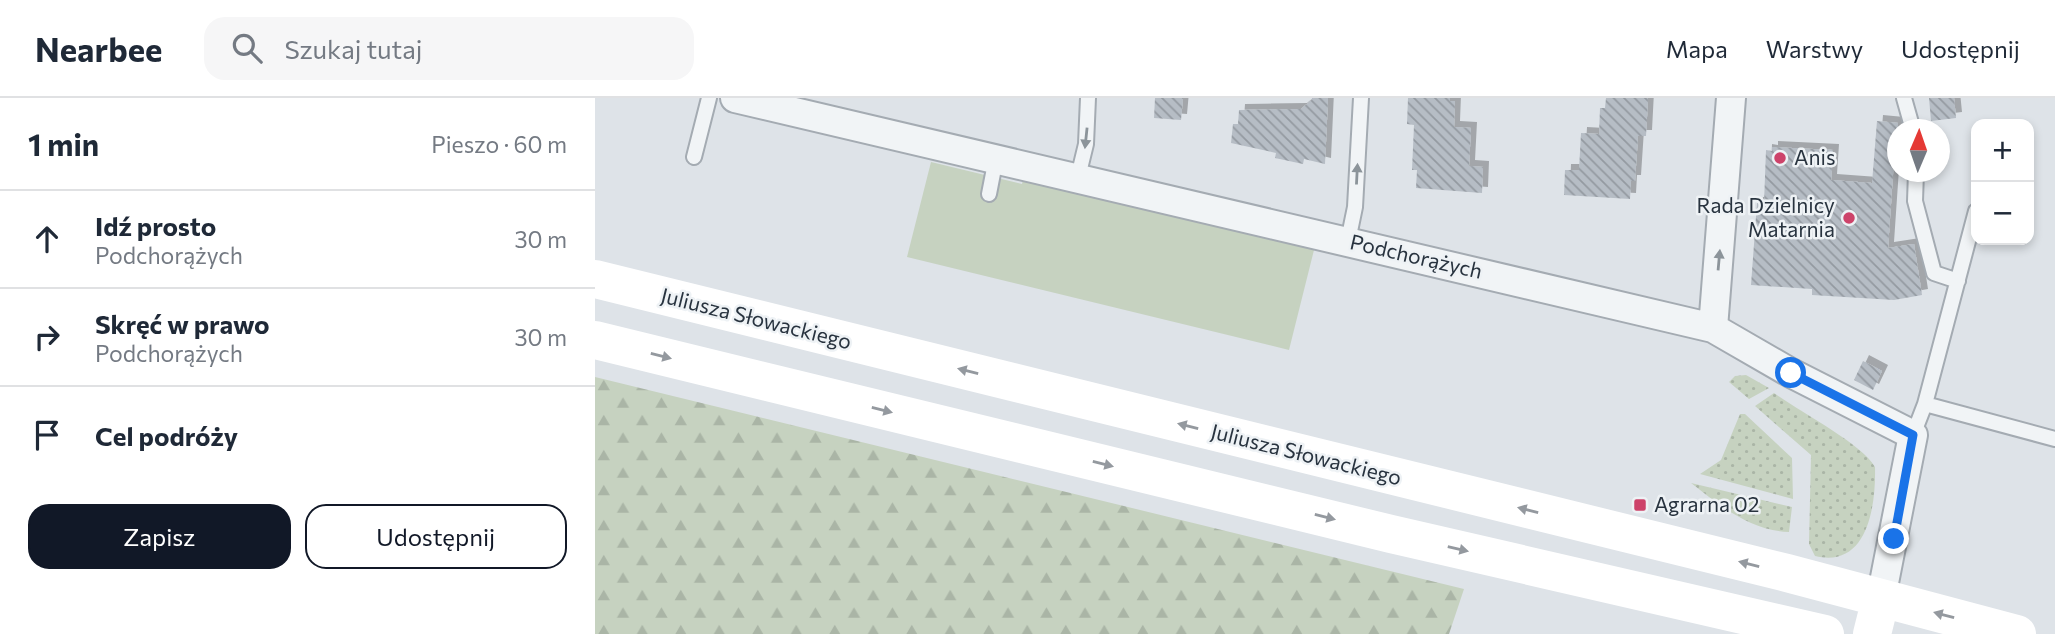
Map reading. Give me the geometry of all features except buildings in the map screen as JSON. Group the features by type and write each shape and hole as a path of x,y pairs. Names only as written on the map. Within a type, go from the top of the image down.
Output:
{"main road":[{"name":"Juliusza Słowackiego","path":"595,279 1876,616 2017,634"},
{"path":"595,340 1378,530 1825,634"}],"street":[{"name":"Podchorążych","path":"735,98 1713,328 1791,373 1913,435"},
{"path":"1713,328 1731,98"},
{"path":"1876,616 1913,435"}],"lane":[{"path":"694,157 709,98"},
{"path":"1077,177 1086,144 1088,98"},
{"path":"1348,241 1355,206 1361,98"},
{"path":"1904,98 1910,119"},
{"path":"989,194 996,158"},
{"path":"1916,182 1915,201 1934,272 1958,281"},
{"path":"1913,435 1925,404 1971,230"},
{"path":"1925,404 2055,439"}],"green space":[{"path":"931,162 1022,184 1023,179 1315,246 1289,350 907,257"},
{"path":"1746,375 1769,388 1749,399 1729,382 1735,376"},
{"path":"595,377 1464,589 1449,634 595,634"},
{"path":"1774,393 1844,438 1875,467 1873,499 1865,531 1858,544 1847,553 1833,557 1815,556 1809,544 1811,455 1755,406"},
{"path":"1740,414 1745,414 1792,458 1793,499 1700,474 1721,460"},
{"path":"1691,483 1792,507 1789,532 1775,531 1749,522 1724,508"}],"place":[{"name":"Anis","path":"1780,158"},
{"name":"Rada Dzielnicy Matarnia","path":"1849,218"},
{"name":"Agrarna 02","path":"1640,505"}],"route":[{"path":"1791,373 1913,435 1894,539"}]}
